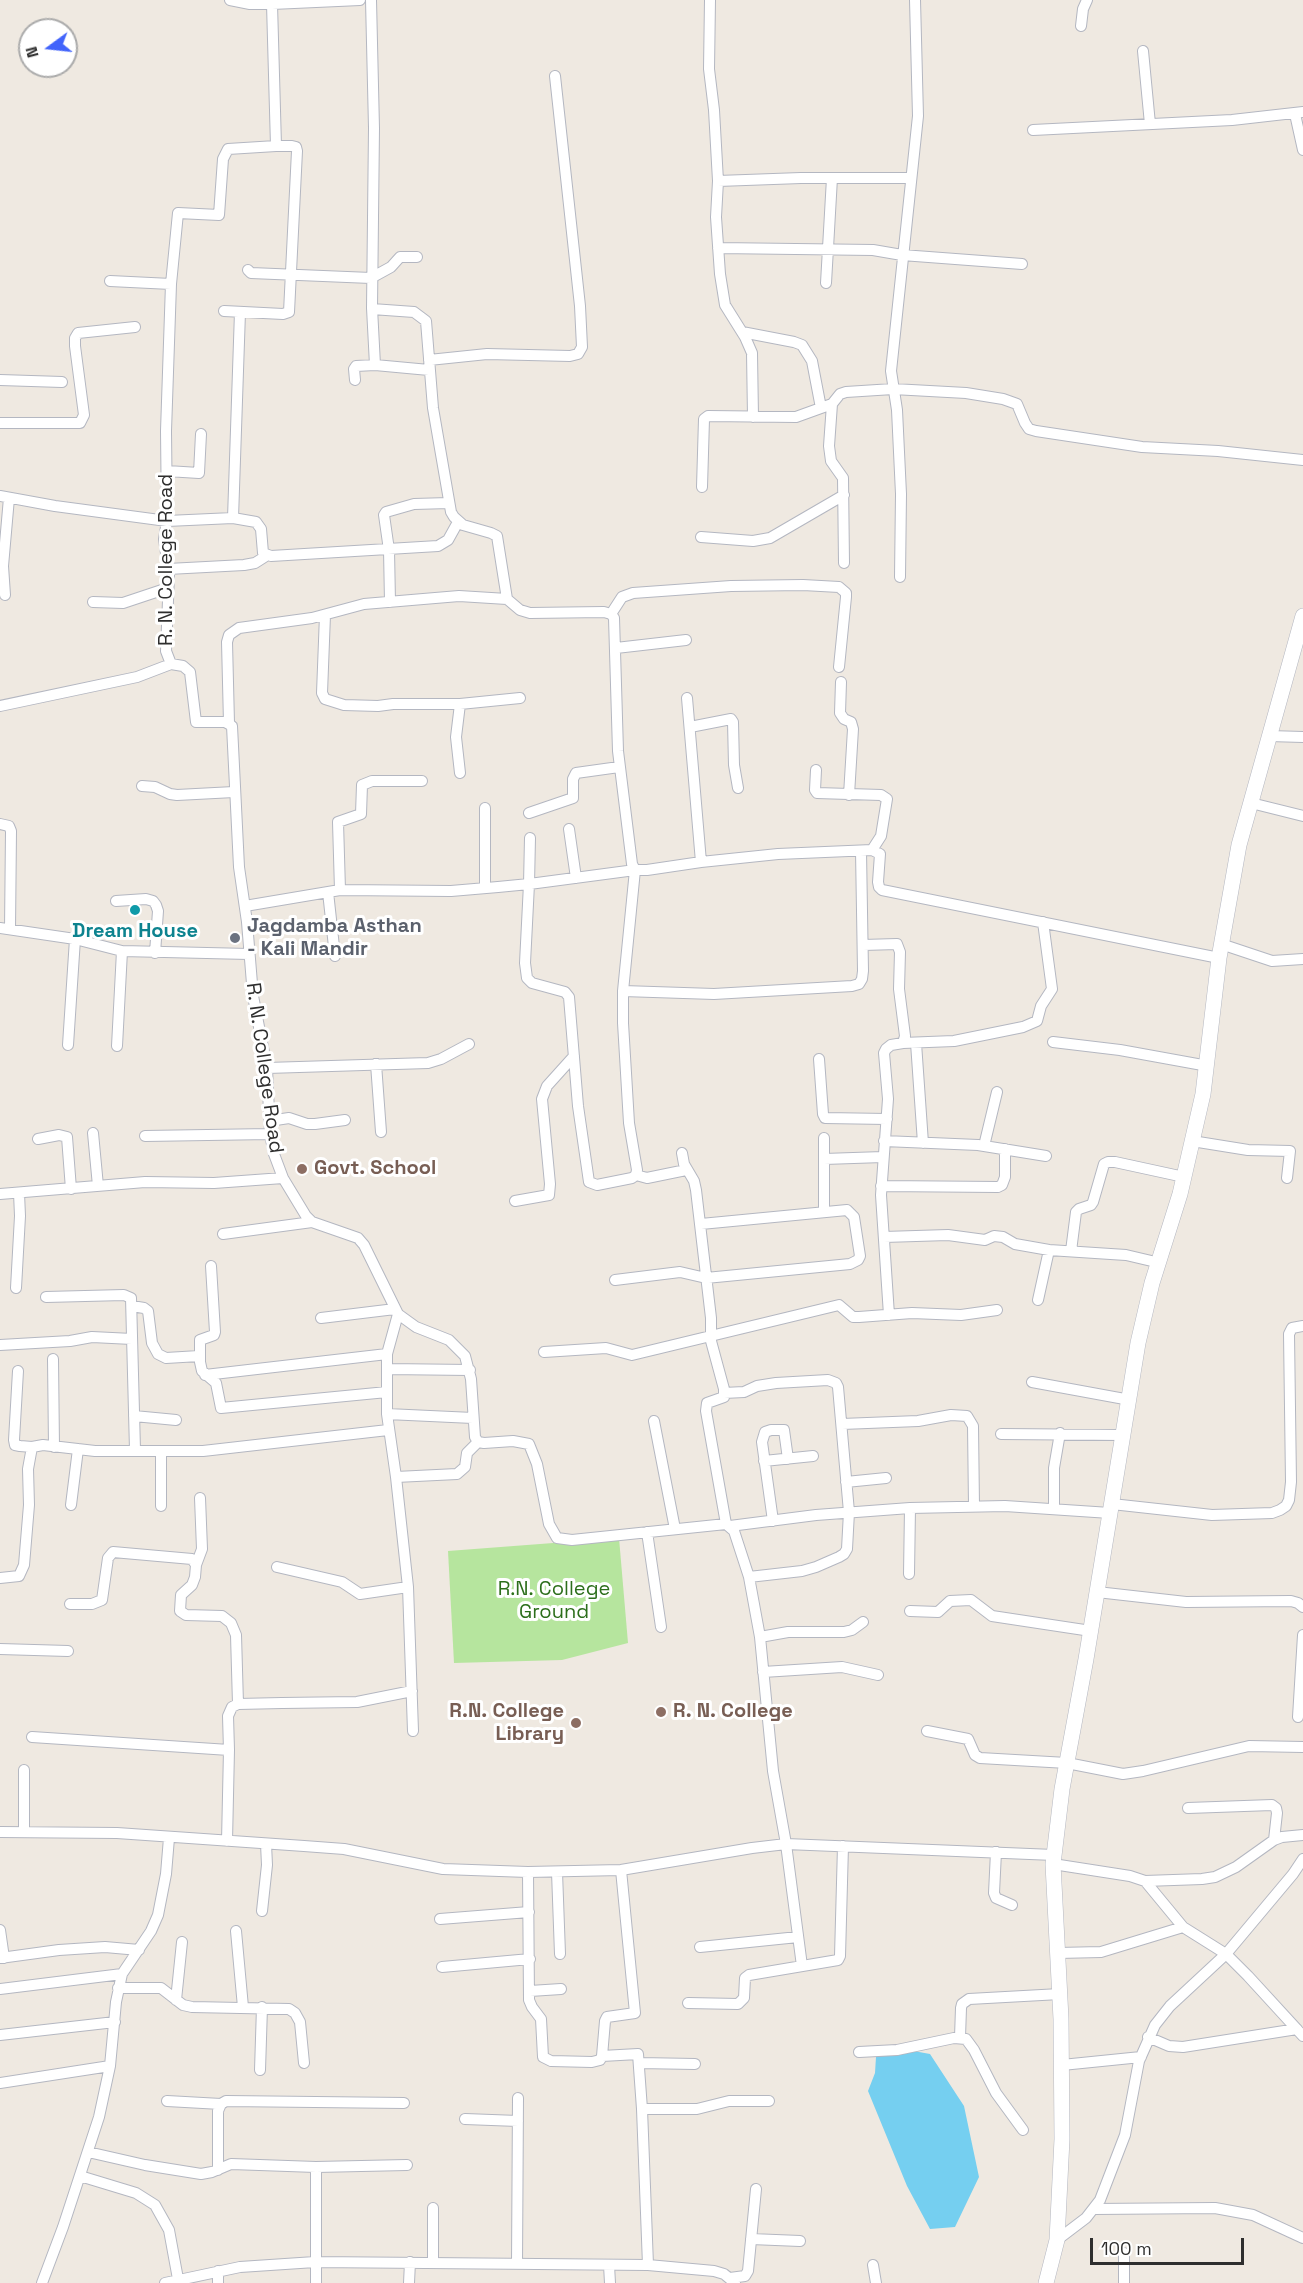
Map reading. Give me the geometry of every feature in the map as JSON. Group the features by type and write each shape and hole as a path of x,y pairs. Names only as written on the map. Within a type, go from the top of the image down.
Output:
{"main road":[{"path":"1046,2283 1057,2240 1062,2151 1060,1994 1053,1860 1067,1763 1138,1343 1152,1283 1160,1263 1184,1177 1208,1066 1220,951 1239,845 1303,616"}],"street":[{"path":"230,0 250,4 360,0"},
{"path":"371,0 374,128 372,309 375,366"},
{"path":"710,0 710,69 718,181 716,217 718,248 725,305 752,353 753,417"},
{"path":"900,577 901,494 897,410 891,371 918,116 915,0"},
{"path":"1081,26 1083,9 1087,0"},
{"path":"225,311 287,314 289,312 297,151 296,147 292,146 276,146 272,4"},
{"path":"1143,51 1150,124"},
{"path":"355,380 354,367 429,365 487,354 570,356 578,354 582,347 579,295 555,76"},
{"path":"1033,130 1232,120 1299,113 1303,150"},
{"name":"R. N. College Road","path":"276,146 228,149 223,159 219,215 178,213 171,284 166,430 167,521 164,539 168,588 165,643 171,664 183,666 190,672 196,722 229,723 232,726 239,867 257,1023 267,1068 273,1154 300,1209 312,1222"},
{"path":"826,283 832,178"},
{"path":"718,181 910,178"},
{"path":"718,248 873,250 902,255 1022,264"},
{"path":"248,270 251,273 372,278 391,267 400,257 417,257"},
{"path":"110,281 171,284"},
{"path":"372,309 414,312 426,321 433,408 451,512 458,522 497,536 507,598 520,610 530,613 610,614"},
{"path":"233,518 240,312"},
{"path":"0,423 80,423 84,415 75,346 78,333 135,327"},
{"path":"742,332 802,345 812,361 826,406 829,454 843,478 844,563"},
{"path":"0,380 62,382"},
{"path":"702,487 704,419 708,416 796,417 826,406 840,394 846,392 893,389 954,391 1010,401 1017,404 1029,429 1036,431 1142,447 1218,451 1303,460"},
{"path":"167,471 199,473 201,434"},
{"path":"701,537 753,541 770,538 844,495"},
{"path":"5,595 3,566 5,497 167,521 233,518 256,522 260,525 263,553 266,556"},
{"path":"390,602 389,550 384,515 386,512 414,504 449,503"},
{"path":"168,569 244,565 255,563 266,556 442,545 448,540 458,522"},
{"path":"610,614 622,597 633,593 750,586 839,587 846,593 839,667"},
{"path":"93,602 123,603 168,588"},
{"path":"229,723 227,642 229,635 239,628 326,615 364,604 459,596 507,598"},
{"path":"610,614 615,626 619,767 632,864 635,870 623,991 626,1071 636,1175"},
{"path":"326,615 322,688 325,699 349,705 460,704 520,698"},
{"path":"616,648 686,640"},
{"path":"0,706 136,677 171,664"},
{"path":"841,682 840,713 844,719 851,722 853,729 849,795"},
{"path":"687,698 701,862"},
{"path":"460,704 456,737 460,773"},
{"path":"690,727 731,719 738,788"},
{"path":"1269,736 1303,736"},
{"path":"529,813 573,798 573,779 576,773 619,767"},
{"path":"623,991 714,994 859,984 862,979 866,850 881,836 887,799 881,795 817,793 816,770"},
{"path":"335,956 334,891 338,822 361,814 362,785 372,781 422,781"},
{"path":"142,786 154,787 177,795 234,792"},
{"path":"1251,803 1303,816"},
{"path":"485,808 485,888"},
{"path":"0,824 9,825 11,831 5,929 75,939 122,951 249,954"},
{"path":"569,829 576,878"},
{"path":"530,838 525,971 532,983 565,992 569,998 578,1106 589,1182 597,1185 636,1175 647,1178 686,1170"},
{"path":"245,906 334,891 451,891 802,852 866,850 880,854 878,882 882,890 1043,922 1272,961 1303,959"},
{"path":"116,901 146,899 156,904 158,911 155,953"},
{"path":"889,1315 881,1186 887,1119 884,1053 891,1045 954,1041 1023,1027 1037,1021 1041,1006 1052,989 1043,922"},
{"path":"68,1045 75,939"},
{"path":"863,945 892,943 897,944 899,948 899,989 905,1036 903,1043"},
{"path":"117,1046 122,951"},
{"path":"1053,1042 1120,1050 1208,1066"},
{"path":"916,1043 923,1143"},
{"path":"267,1068 435,1061 470,1044"},
{"path":"515,1201 549,1195 542,1099 547,1086 574,1056"},
{"path":"819,1059 822,1108 825,1118 887,1119"},
{"path":"376,1064 381,1132"},
{"path":"984,1146 997,1092"},
{"path":"269,1121 289,1119 315,1124 345,1120"},
{"path":"93,1133 98,1186"},
{"path":"145,1136 270,1134"},
{"path":"38,1139 59,1135 67,1137 71,1189"},
{"path":"824,1138 824,1212"},
{"path":"884,1141 984,1146 1046,1156"},
{"path":"1192,1141 1248,1150 1290,1151 1287,1178"},
{"path":"881,1186 998,1187 1002,1185 1005,1177 1005,1149"},
{"path":"682,1153 686,1170 694,1181 711,1318 710,1335 724,1393 721,1399 707,1403 706,1411 728,1525 738,1539 749,1578 760,1637 773,1771 786,1844 802,1966"},
{"path":"824,1159 883,1157"},
{"path":"1071,1251 1076,1212 1094,1202 1104,1164 1115,1162 1184,1177"},
{"path":"0,1194 145,1182 213,1183 283,1178"},
{"path":"16,1288 19,1193"},
{"path":"615,1280 680,1272 706,1278 855,1262 860,1256 852,1213 842,1210 701,1224"},
{"path":"223,1234 312,1222 358,1238 370,1256 397,1312 406,1322 448,1340 465,1356 470,1370 475,1437 478,1442"},
{"path":"884,1237 948,1235 985,1240 994,1236 1003,1237 1015,1244 1049,1250 1126,1256 1160,1263"},
{"path":"1038,1300 1049,1250"},
{"path":"211,1266 215,1332 214,1335 200,1340 200,1368 216,1383 219,1404 225,1410 387,1392"},
{"path":"46,1298 128,1296 132,1306 135,1450"},
{"path":"544,1352 606,1348 632,1355 839,1305 854,1317 933,1313 961,1315 997,1311"},
{"path":"132,1306 148,1311 152,1343 158,1354 166,1358 200,1356"},
{"path":"321,1318 397,1312"},
{"path":"397,1312 387,1354 387,1414 408,1587 413,1731"},
{"path":"396,1477 457,1474 465,1467 467,1453 478,1442 522,1441 529,1444 537,1464 549,1524 557,1538 572,1540 910,1508 974,1506 1111,1508 1212,1515 1272,1513 1286,1506 1289,1500 1291,1482 1289,1335 1292,1328 1303,1326"},
{"path":"0,1345 70,1341 92,1337 132,1339"},
{"path":"205,1375 387,1354"},
{"path":"52,1359 54,1447"},
{"path":"387,1369 470,1370"},
{"path":"18,1371 14,1440 15,1444 20,1446 203,1451 388,1430"},
{"path":"724,1393 744,1392 757,1386 776,1383 832,1380 838,1387 849,1512 848,1544 844,1554 822,1565 802,1571 749,1578"},
{"path":"1032,1382 1130,1400"},
{"path":"387,1414 473,1418"},
{"path":"842,1424 918,1421 951,1415 967,1416 973,1426 974,1506"},
{"path":"134,1416 176,1420"},
{"path":"654,1421 675,1529"},
{"path":"773,1521 764,1461 763,1436 771,1430 784,1430 788,1459"},
{"path":"1054,1508 1054,1468 1060,1433"},
{"path":"1000,1434 1124,1435"},
{"path":"0,1578 19,1576 24,1565 29,1504 28,1469 32,1447"},
{"path":"71,1505 78,1449"},
{"path":"161,1451 161,1506"},
{"path":"764,1461 813,1456"},
{"path":"846,1482 886,1478"},
{"path":"200,1498 202,1549 196,1565 194,1582 180,1599 180,1611 186,1615 222,1616 231,1623 236,1635 238,1704"},
{"path":"909,1574 910,1508"},
{"path":"647,1532 661,1627"},
{"path":"70,1604 92,1604 102,1600 108,1558 113,1552 187,1558 192,1559 196,1565"},
{"path":"277,1566 342,1582 360,1594 408,1587"},
{"path":"1097,1592 1186,1602 1291,1600 1303,1607"},
{"path":"910,1611 938,1612 950,1601 971,1600 992,1616 1091,1631"},
{"path":"760,1637 788,1632 844,1632 852,1630 863,1622"},
{"path":"1298,1717 1303,1635"},
{"path":"0,1649 68,1651"},
{"path":"763,1672 851,1667 878,1675"},
{"path":"227,1841 228,1711 232,1707 238,1704 357,1702 412,1691"},
{"path":"927,1731 968,1739 975,1755 980,1758 1067,1763 1110,1773 1133,1773 1249,1746 1303,1747"},
{"path":"32,1737 229,1750"},
{"path":"24,1770 24,1832"},
{"path":"1188,1808 1272,1805 1276,1808 1277,1813 1274,1840"},
{"path":"0,1832 117,1833 344,1849 443,1869 528,1872 621,1870 761,1846 786,1844 996,1852 1053,1860 1144,1881 1203,1879 1215,1876 1236,1867 1274,1840 1303,1835"},
{"path":"42,2283 99,2117 110,2066 118,1989 122,1974 139,1950 158,1915 166,1874 169,1838"},
{"path":"262,1911 267,1865 266,1844"},
{"path":"688,2003 738,2004 744,1998 745,1978 749,1975 832,1963 838,1960 840,1956 843,1846"},
{"path":"996,1852 994,1893 996,1898 1012,1905"},
{"path":"1057,2240 1086,2218 1100,2200 1125,2135 1141,2057 1148,2037 1170,2006 1226,1954 1303,1859"},
{"path":"528,1872 530,2004 541,2019 542,2052 546,2060 592,2062 600,2060 602,2056 605,2021 608,2017 635,2013 621,1870"},
{"path":"557,1872 560,1954"},
{"path":"1144,1881 1183,1927 1226,1954 1300,2033"},
{"path":"440,1919 529,1912"},
{"path":"1058,1953 1101,1952 1183,1927"},
{"path":"0,1930 2,1958 105,1947 139,1950"},
{"path":"236,1931 243,2007"},
{"path":"700,1947 798,1937"},
{"path":"176,2000 182,1942"},
{"path":"442,1967 530,1959"},
{"path":"0,1989 122,1974"},
{"path":"118,1989 161,1988 183,2005 192,2007 280,2007 295,2013 300,2022 304,2063"},
{"path":"530,1991 561,1989"},
{"path":"960,2037 960,2008 969,1999 1060,1994"},
{"path":"260,2070 262,2007"},
{"path":"0,2035 115,2022"},
{"path":"1148,2037 1169,2046 1183,2047 1300,2033"},
{"path":"859,2052 897,2050 960,2037 966,2038 996,2093 1023,2130"},
{"path":"602,2056 638,2054 648,2265"},
{"path":"1062,2065 1141,2057"},
{"path":"639,2063 695,2064"},
{"path":"0,2083 110,2066"},
{"path":"517,2264 518,2098"},
{"path":"167,2101 221,2104 226,2101 404,2103"},
{"path":"642,2109 697,2109 729,2101 769,2102"},
{"path":"218,2170 217,2127 221,2104"},
{"path":"465,2119 518,2121"},
{"path":"88,2152 145,2165 201,2174 231,2164 316,2167 406,2165"},
{"path":"316,2167 316,2283"},
{"path":"80,2176 136,2193 155,2205 170,2230 178,2279"},
{"path":"165,2283 218,2271 270,2264 315,2262 648,2265 707,2270 724,2274 732,2280 747,2274 756,2189"},
{"path":"433,2208 433,2263"},
{"path":"1094,2209 1215,2208 1253,2215 1303,2238"},
{"path":"751,2239 800,2241"},
{"path":"1124,2253 1124,2283"},
{"path":"410,2262 410,2283"},
{"path":"609,2265 609,2283"},
{"path":"873,2265 876,2283"},
{"path":"218,2271 218,2283"}],"green space":[{"name":"R.N. College Ground","path":"619,1538 628,1643 562,1660 454,1663 448,1551"}],"water":[{"path":"908,2050 930,2054 964,2106 979,2177 955,2227 930,2229 907,2186 868,2091 875,2073 876,2057"}],"place":[{"name":"Dream House","path":"135,910"},
{"name":"Jagdamba Asthan - Kali Mandir","path":"235,938"},
{"name":"Govt. School","path":"302,1169"},
{"name":"R. N. College","path":"661,1712"},
{"name":"R.N. College Library","path":"576,1723"}]}
